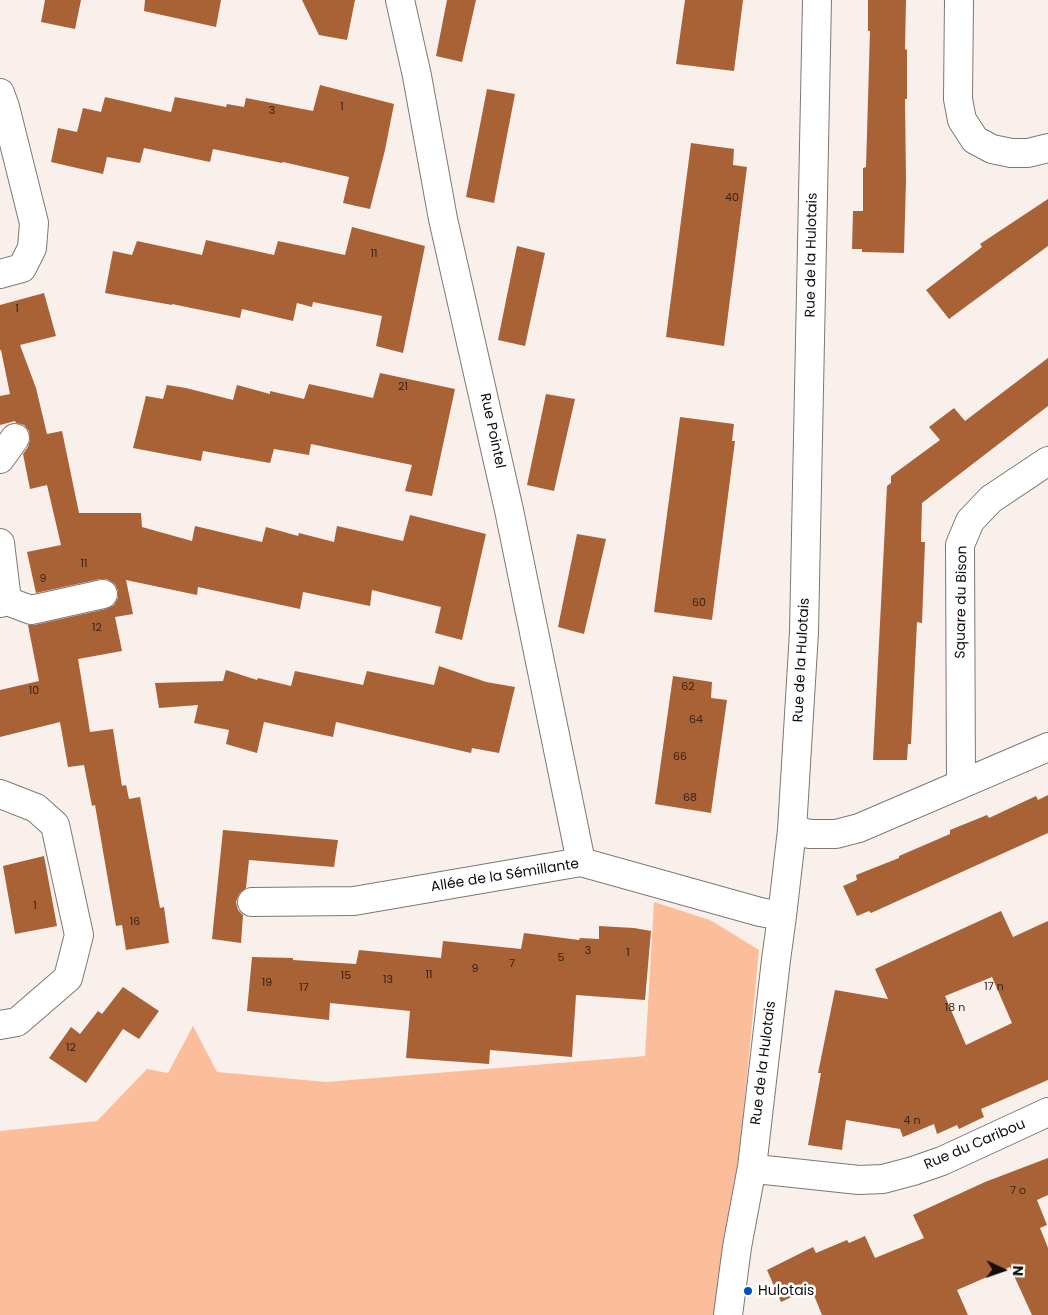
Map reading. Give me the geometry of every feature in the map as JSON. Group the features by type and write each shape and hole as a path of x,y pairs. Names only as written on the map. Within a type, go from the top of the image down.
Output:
{"street":[{"name":"Rue Pointel","path":"400,0 417,76 443,220 509,510 581,862"},
{"name":"Rue de la Hulotais","path":"728,1315 737,1247 752,1167 792,830 804,632 817,0"},
{"path":"959,0 958,99 962,120 975,140 992,149 1011,153 1028,153 1048,148"},
{"path":"0,94 34,223 32,248 22,268 0,274"},
{"name":"Square du Bison","path":"961,784 960,545 970,521 990,499 1048,461"},
{"path":"0,543 4,602 30,610 103,594"},
{"path":"792,830 810,834 836,834 859,828 1048,747"},
{"path":"0,794 36,808 55,825 79,936 68,978 18,1022 0,1025"},
{"name":"Allée de la Sémillante","path":"252,902 354,901 581,862 760,912 782,916"},
{"name":"Rue du Caribou","path":"752,1167 859,1180 883,1178 913,1171 942,1161 1048,1112"}],"shaded area":[{"path":"654,902 710,920 759,950 739,1160 717,1315 0,1315 0,1131 97,1121 147,1069 168,1073 193,1026 217,1072 326,1082 645,1056"}],"building":[{"path":"45,0 81,0 75,29 41,22"},
{"path":"145,0 221,0 216,27 144,11"},
{"path":"302,0 355,0 347,40 319,35"},
{"path":"447,0 476,0 462,62 436,56"},
{"path":"685,0 743,0 734,71 676,64"},
{"path":"868,0 906,0 907,99 905,99 906,180 904,253 862,252 862,249 852,249 853,211 863,211 863,168 866,167 870,31 868,31"},
{"path":"320,85 394,104 370,209 343,203 349,177 213,149 210,162 144,148 140,163 107,157 103,174 51,162 58,128 77,132 83,108 101,112 105,97 171,112 175,97 226,107 227,104 244,107 246,98 313,111"},
{"path":"487,89 515,94 494,203 466,197"},
{"path":"691,143 734,149 733,165 747,167 724,346 666,337"},
{"path":"1048,199 1048,246 949,319 926,290 982,247 980,244"},
{"path":"352,227 425,246 403,353 376,346 382,316 313,302 312,307 297,303 293,321 242,309 240,318 105,293 113,251 132,255 137,241 202,255 206,240 274,255 278,241 345,255"},
{"path":"517,246 545,253 525,346 498,340"},
{"path":"44,293 56,336 20,345 36,388 47,434 62,431 79,513 141,513 142,527 192,541 195,526 262,542 266,527 298,536 299,533 334,542 337,526 403,541 410,515 486,534 462,640 435,633 441,607 372,590 370,606 303,592 300,609 198,587 197,595 126,580 133,614 115,617 122,651 78,659 90,732 113,729 122,786 126,785 129,799 140,797 160,908 164,907 169,943 126,950 122,925 116,926 95,805 92,806 84,765 68,767 60,722 0,737 0,690 39,681 28,625 106,609 114,605 118,598 115,584 107,579 36,593 27,552 61,545 47,485 30,489 23,454 30,440 29,431 24,425 15,421 0,425 0,396 10,394 0,350 0,305"},
{"path":"1048,358 1048,406 922,503 921,542 925,542 922,623 917,622 911,744 908,744 907,760 873,760 887,486 891,483 891,476 940,440 929,427 954,408 965,421"},
{"path":"380,373 455,389 432,496 405,491 412,465 311,444 309,455 274,449 270,463 203,451 201,461 133,448 146,396 163,399 167,385 233,400 237,385 270,394 270,391 304,399 309,384 373,398"},
{"path":"546,394 575,399 554,491 527,485"},
{"path":"680,417 734,424 732,441 735,441 712,620 654,612"},
{"path":"577,534 606,539 584,634 558,627"},
{"path":"439,666 486,682 515,687 499,753 472,748 471,753 336,722 333,737 264,722 257,753 226,744 229,730 194,723 198,705 159,708 155,683 223,681 226,670 257,680 258,678 291,686 295,671 363,685 367,671 434,685"},
{"path":"673,676 712,682 711,698 727,700 711,813 655,804"},
{"path":"1048,795 1048,833 871,913 869,911 857,916 843,886 857,880 856,875 899,858 899,856 950,834 950,830 987,815 989,818 1036,796 1038,800"},
{"path":"223,830 338,840 334,867 249,860 246,888 239,894 236,902 238,910 243,915 241,943 212,939"},
{"path":"44,856 57,926 15,934 3,866"},
{"path":"1001,911 1013,937 1048,921 1048,1080 981,1109 984,1117 959,1129 957,1125 937,1134 934,1124 903,1137 900,1129 846,1120 842,1150 808,1145 821,1073 818,1073 835,990 888,999 875,969","holes":["992,977 1012,1023 966,1045 945,996"]},
{"path":"599,926 651,931 645,1000 576,995 572,1057 490,1050 489,1064 406,1058 410,1011 330,1003 329,1020 247,1011 252,957 293,958 293,960 356,964 359,950 441,958 443,941 521,949 524,933 579,940 580,938 599,939"},
{"path":"123,987 159,1011 139,1039 123,1029 86,1083 49,1058 71,1027 80,1034 98,1011 102,1014"},
{"path":"1048,1158 1048,1195 1037,1200 1047,1225 1040,1228 1048,1248 1048,1315 1032,1315 1010,1267 957,1290 968,1315 822,1315 811,1288 781,1302 767,1270 813,1247 816,1253 847,1240 849,1243 865,1236 875,1258 924,1238 913,1215 985,1182"}],"place":[{"name":"Hulotais","path":"748,1291"}]}
